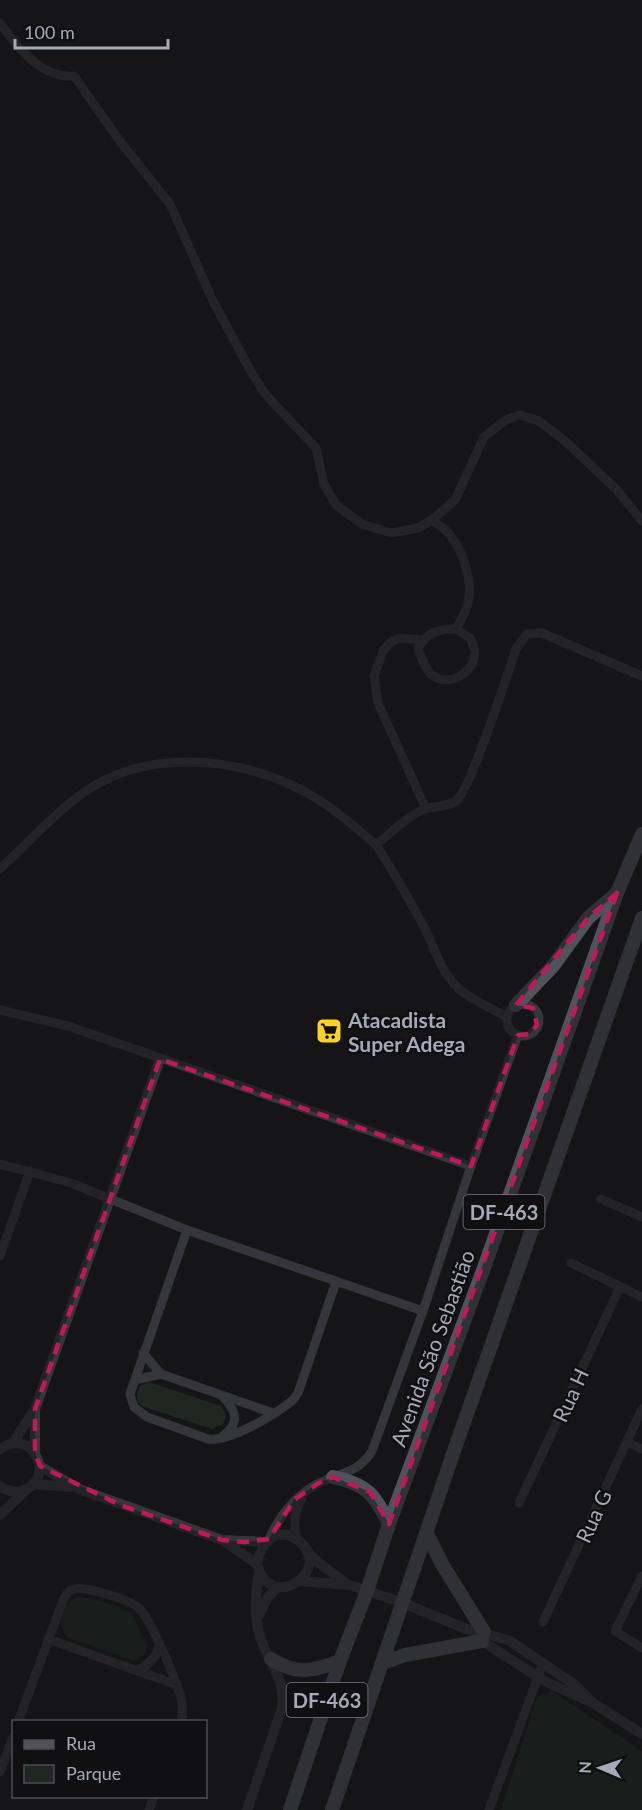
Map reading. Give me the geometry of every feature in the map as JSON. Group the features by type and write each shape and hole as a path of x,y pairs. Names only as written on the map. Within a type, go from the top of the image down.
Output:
{"main road":[{"name":"Avenida São Sebastião","path":"290,1810 389,1524 485,1265 617,893 642,834"},
{"path":"512,1011 553,966 588,918 617,893"},
{"name":"DF-463","path":"332,1810 642,918"},
{"path":"333,1477 352,1481 370,1492 389,1524"},
{"path":"383,1663 405,1655 483,1637 427,1534"},
{"path":"272,1659 285,1667 305,1671 340,1661"}],"street":[{"path":"0,23 28,56 44,69 62,77 74,76 119,140 170,204 213,301 249,368 265,394 316,448 324,484 336,505 363,524 391,533 418,528 432,520 455,500 484,437 506,420 520,415 539,421 566,441 616,489 642,521"},
{"path":"432,520 450,534 468,576 470,592 468,605 456,629"},
{"path":"456,629 470,638 475,652 471,667 463,676 440,679 431,673 423,662 418,648 423,640 434,630 456,629"},
{"path":"376,845 426,809 456,801 474,767 517,646 523,636 542,633 642,676"},
{"path":"423,640 399,638 391,642 383,651 374,676 378,703 426,809"},
{"path":"0,869 90,789 119,774 163,764 221,764 250,770 283,781 319,800 376,845 413,906 429,937 435,956 451,980 460,990 476,1000 512,1011"},
{"path":"522,1004 533,1008 538,1019 537,1025 530,1034 518,1035 508,1026 512,1011 522,1004"},
{"path":"0,1010 68,1026 471,1166"},
{"path":"247,1810 282,1708 284,1695 272,1659 260,1639 256,1620 258,1552 289,1508 306,1491 333,1477 358,1468 372,1451 518,1035"},
{"path":"13,1443 35,1408 160,1059"},
{"path":"0,1164 70,1183 188,1230 423,1311"},
{"path":"0,1256 30,1172"},
{"path":"601,1198 642,1217"},
{"path":"188,1230 130,1394 131,1402 140,1412 177,1428 216,1440 242,1431 285,1407 298,1393 336,1282"},
{"path":"571,1263 642,1297"},
{"name":"Rua H","path":"519,1503 620,1287"},
{"path":"143,1353 161,1374 273,1413"},
{"path":"135,1380 161,1374"},
{"path":"216,1440 232,1428 235,1421 234,1411 221,1395"},
{"path":"0,1515 30,1487 38,1476 40,1466 35,1453 35,1408"},
{"name":"Rua G","path":"543,1622 642,1409"},
{"path":"627,1442 642,1449"},
{"path":"1,1448 13,1443 23,1445 35,1453"},
{"path":"40,1466 79,1489"},
{"path":"0,1486 9,1491 18,1492 30,1487 60,1485 79,1489 222,1540 258,1568 267,1582 278,1587 290,1587 307,1573 308,1552"},
{"path":"296,1538 295,1510 306,1491"},
{"path":"222,1540 267,1541 277,1536 287,1535 296,1538 308,1552 348,1584"},
{"path":"642,1576 615,1631 642,1648"},
{"path":"300,1581 348,1584 469,1630 483,1637 537,1677 593,1704 642,1734"},
{"path":"256,1620 268,1598 278,1587"},
{"path":"19,1720 64,1598 69,1591 84,1589 123,1600 139,1608 145,1615 177,1685 183,1705 181,1720"},
{"path":"483,1637 510,1641 575,1685 593,1704"},
{"path":"48,1639 177,1685"},
{"path":"139,1671 154,1657 159,1646"},
{"path":"489,1810 543,1663"},
{"path":"0,1772 12,1740"}],"highlighted area":[{"path":"617,893 389,1524 370,1492 333,1477 317,1484 294,1500 269,1539 245,1542 222,1540 120,1505 40,1466 35,1453 35,1409 160,1059 471,1166 518,1035 530,1034 537,1025 533,1008 516,1005 588,918"}],"green space":[{"path":"149,1382 221,1406 226,1415 223,1424 212,1429 144,1407 138,1402 137,1393 140,1386"},
{"path":"78,1596 112,1604 132,1614 147,1646 144,1655 133,1660 66,1637 61,1624 62,1614 64,1609"},
{"path":"552,1691 642,1751 642,1810 501,1810 537,1697"}],"place":[{"name":"Atacadista Super Adega","path":"329,1031"}]}
